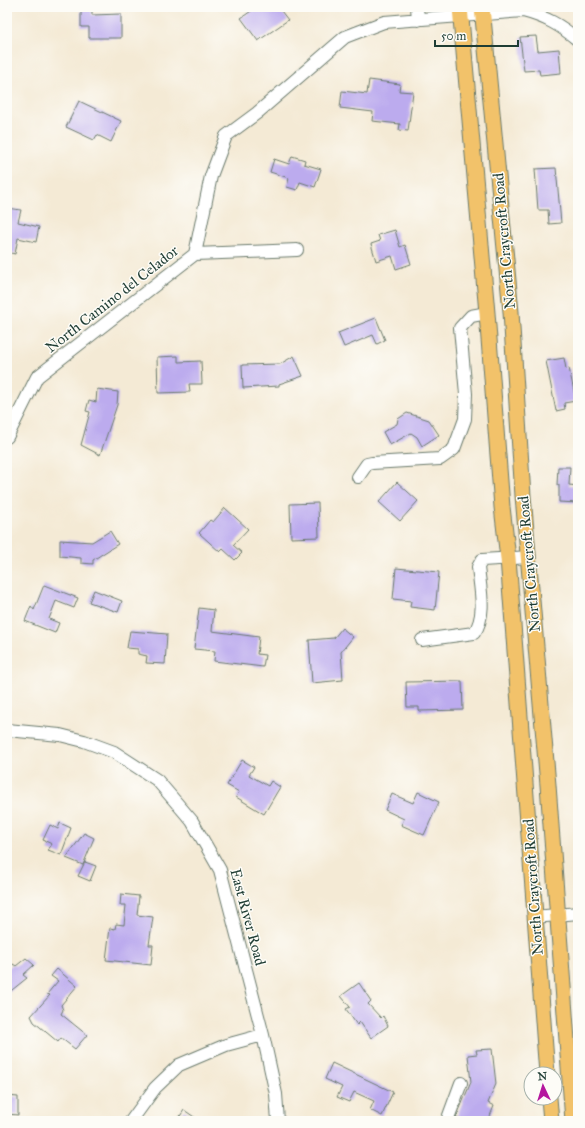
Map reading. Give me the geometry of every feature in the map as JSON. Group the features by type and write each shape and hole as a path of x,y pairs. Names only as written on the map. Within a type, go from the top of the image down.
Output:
{"main road":[{"name":"North Craycroft Road","path":"482,11 511,312 523,496 558,915 573,1121"},
{"name":"North Craycroft Road","path":"460,12 487,313 502,507 508,558 547,1066"},
{"path":"550,1106 551,1121"}],"street":[{"path":"417,7 418,20"},
{"name":"North Camino del Celador","path":"7,437 37,377 195,254 211,176 226,136 257,113 345,37 384,22 418,20 460,12 482,11 523,12 543,16 564,28 578,40"},
{"path":"195,254 297,250"},
{"path":"358,477 367,464 440,460 454,449 465,419 466,394 460,328 471,316 487,313"},
{"path":"422,640 474,633 480,625 482,612 478,566 482,560 529,557"},
{"name":"East River Road","path":"7,730 60,735 84,741 114,752 157,780 177,801 192,821 220,870 276,1094 278,1121"},
{"path":"535,917 578,913"},
{"path":"131,1121 155,1088 179,1065 226,1045 262,1035"},
{"path":"447,1121 461,1083"}],"building":[{"path":"257,7 278,7 288,20 258,41 241,18"},
{"path":"92,9 92,15 121,14 121,38 89,38 89,27 81,27 81,10"},
{"path":"536,36 538,51 559,49 561,73 540,75 539,70 524,71 520,37"},
{"path":"369,80 400,84 399,91 413,92 408,131 399,130 400,124 372,121 373,112 340,108 342,91 367,94"},
{"path":"79,101 121,121 111,142 97,135 94,140 66,127"},
{"path":"292,156 305,160 304,164 321,169 315,187 300,182 297,190 287,187 289,178 270,172 274,159 289,164"},
{"path":"556,168 561,223 549,224 548,210 538,210 535,169"},
{"path":"7,208 21,210 18,222 39,227 36,242 18,238 15,254 7,252"},
{"path":"395,230 400,247 405,245 411,264 396,269 392,256 376,261 371,244 380,241 378,235"},
{"path":"376,318 385,340 377,344 373,335 344,347 338,333"},
{"path":"178,356 178,362 201,361 202,384 189,384 190,392 158,393 157,357"},
{"path":"294,356 303,376 279,384 279,386 243,388 242,365 280,364"},
{"path":"564,358 566,369 569,368 576,401 564,403 565,409 556,411 546,361"},
{"path":"97,389 118,392 117,405 100,455 81,445 90,412 86,411 89,400 96,402"},
{"path":"407,413 429,420 439,435 422,446 417,437 411,433 390,445 383,432 397,424 398,419"},
{"path":"558,467 570,467 569,485 578,486 578,503 559,502 559,485 557,485"},
{"path":"397,482 418,501 400,521 379,502"},
{"path":"318,503 319,537 291,538 290,504"},
{"path":"225,508 248,529 233,545 242,553 235,560 223,549 220,552 199,533 210,520 213,522"},
{"path":"110,531 118,544 93,560 93,564 81,563 81,558 60,556 60,540 92,542"},
{"path":"396,568 439,572 435,610 410,607 411,601 393,599"},
{"path":"44,585 78,598 74,608 56,601 49,619 59,623 55,633 25,621 31,606 34,610"},
{"path":"94,590 122,601 118,612 89,602"},
{"path":"199,608 214,610 212,631 259,637 257,654 265,655 263,667 214,661 215,651 194,649"},
{"path":"342,628 353,637 341,652 343,680 312,683 309,640 334,638"},
{"path":"130,631 167,634 165,664 146,663 147,656 138,654 138,649 127,648"},
{"path":"462,681 463,710 419,711 419,707 407,707 406,682"},
{"path":"242,760 254,767 249,775 268,786 271,781 280,787 264,814 236,797 239,792 227,785"},
{"path":"418,792 439,802 424,835 401,825 404,819 385,810 392,794 413,803"},
{"path":"60,823 71,828 61,855 48,850 52,844 43,840 50,825 58,829"},
{"path":"84,833 94,838 83,865 66,858"},
{"path":"85,862 96,866 90,881 78,876"},
{"path":"121,894 139,896 137,915 153,917 149,945 153,945 151,965 106,960 110,928 115,929 116,924 124,925 126,905 120,905"},
{"path":"26,958 34,965 23,975 27,978 7,994 7,969 13,964 16,966"},
{"path":"57,969 77,986 61,1005 63,1010 61,1014 87,1035 75,1049 61,1038 58,1042 34,1022 31,1016 50,995 47,994 58,981 51,976"},
{"path":"359,983 371,1001 368,1004 381,1018 383,1016 388,1026 371,1038 360,1022 357,1025 346,1009 350,1007 341,996"},
{"path":"492,1049 496,1084 488,1103 494,1106 488,1121 464,1121 456,1118 471,1082 468,1055 477,1054 476,1050"},
{"path":"332,1063 393,1092 382,1116 370,1110 374,1101 354,1092 349,1102 337,1097 342,1087 325,1079"},
{"path":"7,1096 18,1097 18,1115 7,1114"},
{"path":"184,1110 200,1121 177,1121"}]}
